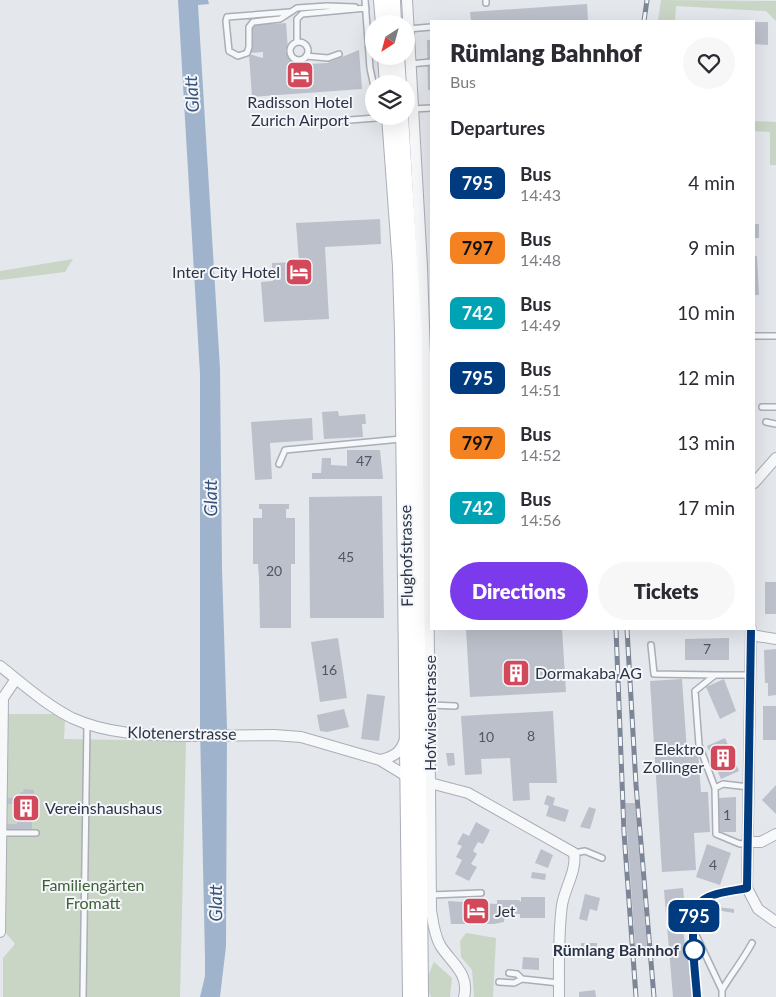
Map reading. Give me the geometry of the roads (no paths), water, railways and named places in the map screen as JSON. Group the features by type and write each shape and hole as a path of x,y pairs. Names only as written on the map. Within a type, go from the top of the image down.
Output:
{"main road":[{"path":"381,0 382,15"},
{"path":"393,0 394,15"},
{"name":"Flughofstrasse","path":"398,125 404,439 410,997"},
{"name":"Flughofstrasse","path":"399,125 414,336 420,997"}],"street":[{"name":"Hofwisenstrasse","path":"407,0 408,15"},
{"name":"Hofwisenstrasse","path":"400,125 422,267 428,347 431,895 434,930 440,944 463,974 466,986 464,997"},
{"path":"755,482 776,458"},
{"path":"776,639 751,632 747,888 758,909 776,922"},
{"name":"Klotenerstrasse","path":"0,666 47,702 87,724 138,734 192,736 274,735 301,737 380,760 408,777"},
{"path":"0,932 4,698 16,679"},
{"path":"380,760 399,752 407,733"},
{"path":"430,783 468,793 574,853 576,864 566,890 562,909 559,997"},
{"path":"749,842 761,842 776,834"}],"lane":[{"path":"365,0 371,75"},
{"path":"290,12 227,17 229,51 238,56 247,53 249,47 249,27 252,22 280,19 297,8 327,6 366,8"},
{"path":"297,42 297,20 302,14 356,8"},
{"path":"415,28 430,27"},
{"path":"297,42 307,46 306,56"},
{"path":"297,42 290,47 291,56 298,60 306,56 328,58 339,54"},
{"path":"415,64 430,62"},
{"path":"415,111 430,108"},
{"path":"324,122 365,118"},
{"path":"755,336 776,336"},
{"path":"762,407 776,407"},
{"path":"766,422 776,424"},
{"path":"279,464 285,450 404,439"},
{"path":"651,644 654,674 750,675"},
{"path":"716,675 694,691 699,744 715,788 716,834 740,844 749,842"},
{"path":"430,704 455,706"},
{"path":"83,997 87,724"},
{"path":"715,788 723,784 749,787"},
{"path":"1,832 36,834"},
{"path":"574,853 585,851 602,858"},
{"path":"697,997 694,931 697,908 709,897 747,888"},
{"path":"431,895 481,893"},
{"path":"694,931 722,990 722,997"},
{"path":"722,990 735,969 742,964 752,943"},
{"path":"508,973 517,974 522,978 559,983"},
{"path":"499,982 514,983 522,978"}],"water":[{"name":"Glatt","path":"178,0 208,0 209,4 198,5 220,369 222,569 227,728 226,946 220,997 200,997 205,976 205,957 200,728 200,374"}],"railway":[{"path":"644,20 647,0"},
{"path":"616,630 624,832 636,997"},
{"path":"627,630 636,785 654,997"}],"place":[{"name":"Radisson Hotel Zurich Airport","path":"300,75"},
{"name":"Inter City Hotel","path":"299,272"},
{"name":"Dormakaba AG","path":"516,673"},
{"name":"Elektro Zollinger","path":"723,758"},
{"name":"Vereinshaushaus","path":"26,808"},
{"name":"Jet","path":"476,911"},
{"name":"Rümlang Bahnhof","path":"694,950"}],"park label":[{"name":"Familiengärten Fromatt","path":"93,894"}]}
